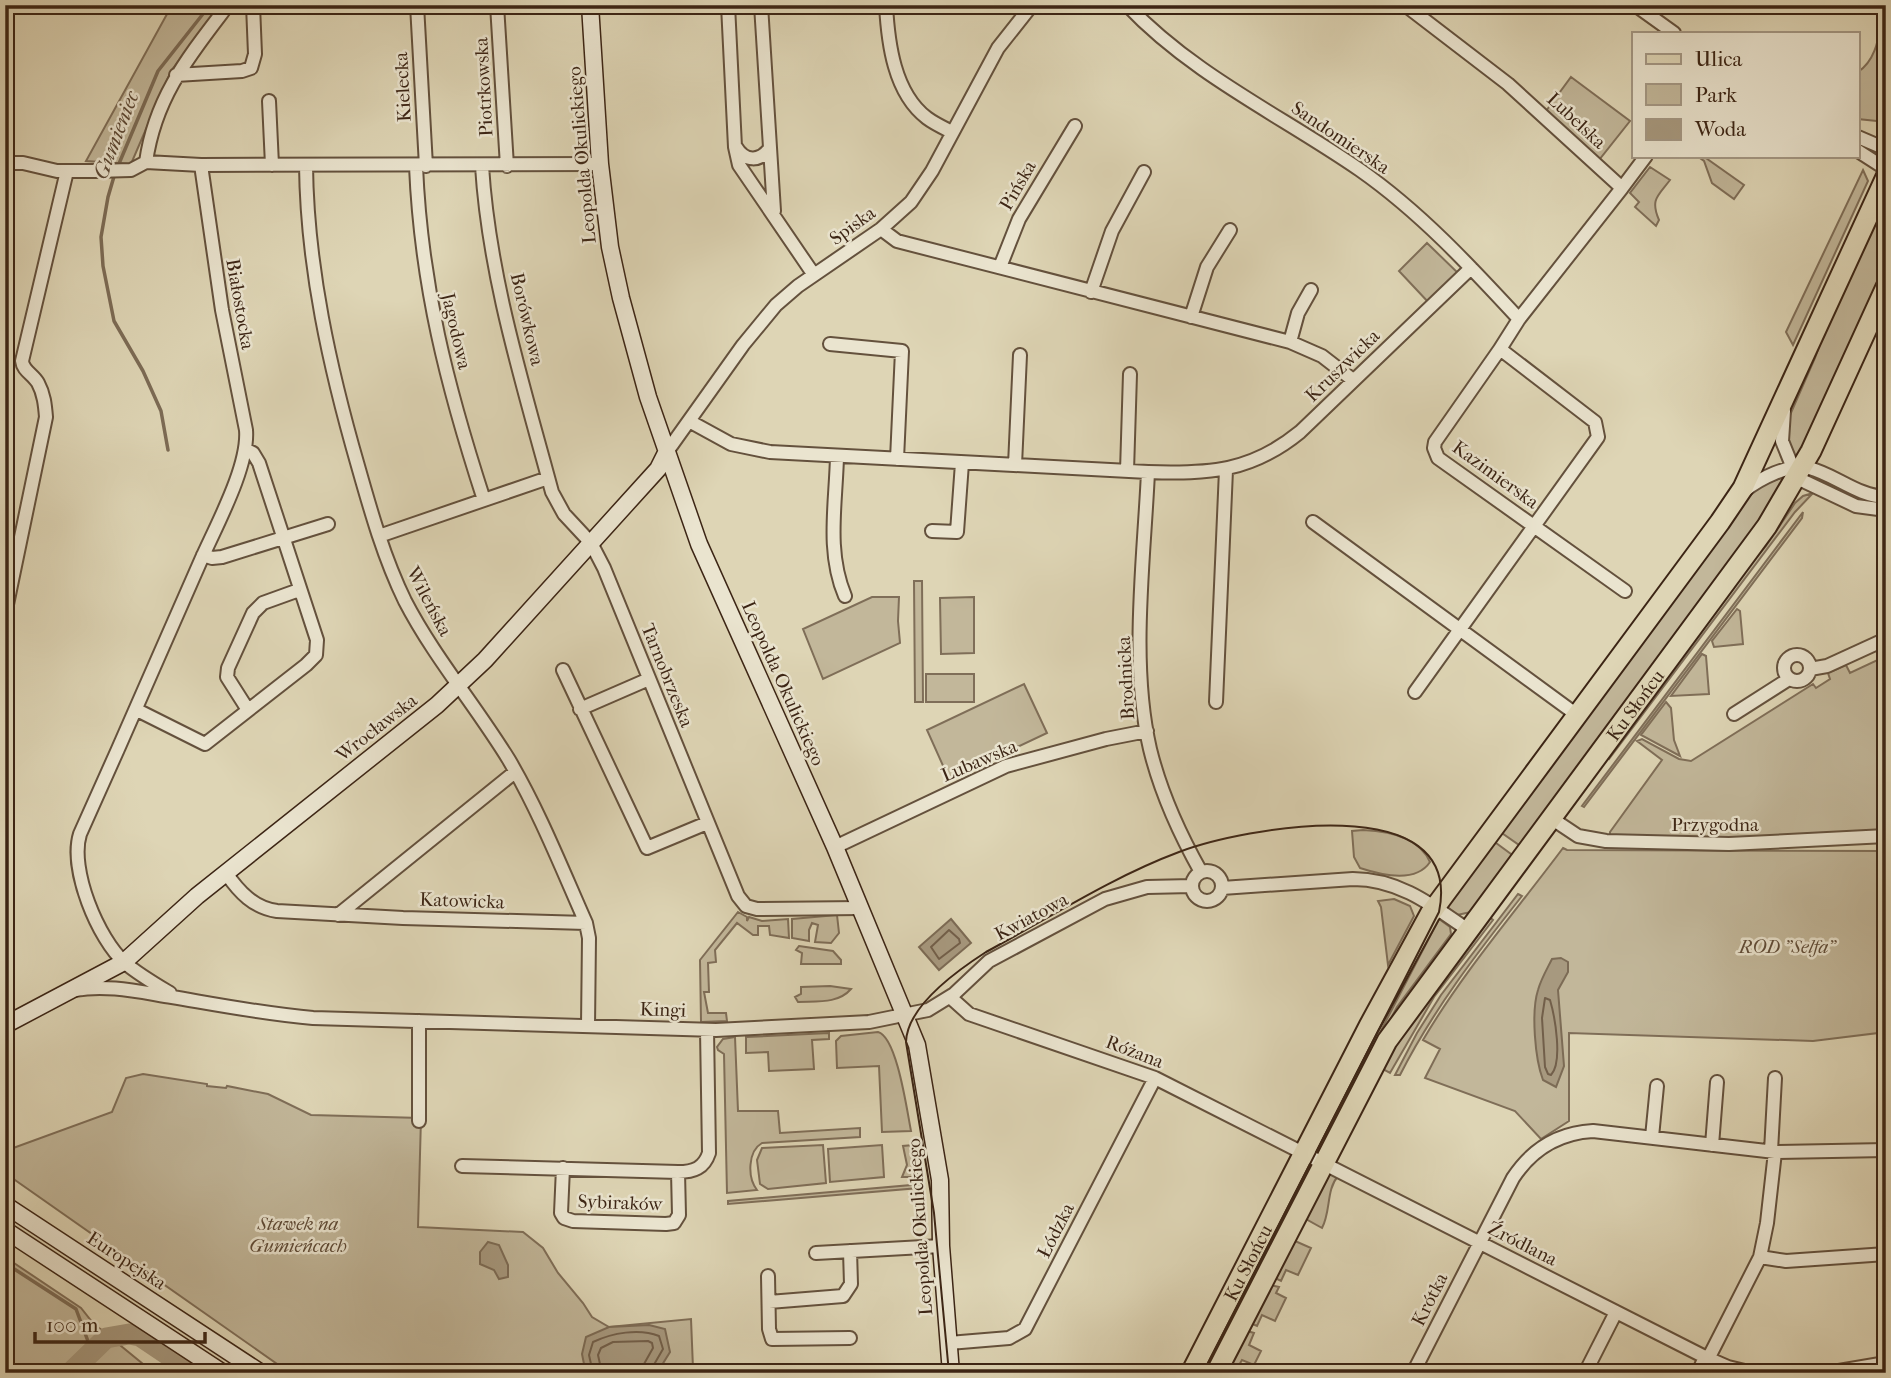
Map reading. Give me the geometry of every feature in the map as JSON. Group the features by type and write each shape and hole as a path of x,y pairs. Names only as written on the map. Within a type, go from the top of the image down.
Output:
{"main road":[{"name":"Ku Słońcu","path":"1191,1373 1384,996 1434,907 1733,504 1750,476 1886,177"},
{"name":"Ku Słońcu","path":"1216,1373 1387,1041 1747,554 1797,472 1886,288"}],"street":[{"path":"146,163 150,134 176,75 228,5"},
{"path":"176,75 242,71 251,68 255,54 253,5"},
{"name":"Kielecka","path":"417,5 421,166"},
{"name":"Piotrkowska","path":"497,5 507,166"},
{"name":"Leopolda Okulickiego","path":"590,5 600,164 610,247 644,386 696,536 835,847 919,1052 941,1187 941,1246 951,1373"},
{"path":"728,5 736,147 743,172 814,275"},
{"path":"761,5 775,215"},
{"path":"886,5 892,54 907,94 928,119 952,132"},
{"name":"Spiska","path":"666,453 765,316 787,295 900,214 922,188 998,48 1032,5"},
{"name":"Sandomierska","path":"1127,5 1186,58 1371,178 1421,220 1519,319"},
{"name":"Lubelska","path":"1405,5 1508,84 1622,188"},
{"path":"1635,5 1673,32"},
{"path":"269,101 272,165"},
{"name":"Pińska","path":"1000,267 1019,219 1075,126"},
{"path":"1860,137 1886,149"},
{"path":"736,147 743,157 755,159 770,148"},
{"path":"1860,152 1886,169"},
{"path":"1519,319 1644,158"},
{"path":"5,163 23,163 57,171 117,171 134,169 146,163 421,166 600,164"},
{"name":"Białostocka","path":"124,962 106,937 90,904 80,874 77,849 80,834 137,710 231,491 246,449 246,430 222,310 201,165"},
{"name":"Wileńska","path":"306,165 308,229 327,341 352,447 379,536 406,602 515,772 586,923 589,938 588,1026"},
{"name":"Jagodowa","path":"421,166 420,234 431,305 457,412 484,500"},
{"name":"Borówkowa","path":"482,166 485,204 503,303 548,478 559,507 591,543"},
{"path":"5,614 46,416 44,396 34,377 24,369 22,361 67,171"},
{"path":"1091,292 1112,230 1144,172"},
{"path":"881,229 897,241 1290,342 1322,356 1353,380"},
{"path":"1191,317 1206,267 1230,230"},
{"name":"Kruszwicka","path":"689,421 724,441 747,449 770,452 1148,472 1196,473 1226,470 1256,460 1289,441 1471,268"},
{"path":"1290,342 1298,313 1311,290"},
{"name":"Kazimierska","path":"1519,319 1435,442 1434,448 1438,458 1625,591"},
{"path":"830,344 901,351 897,459"},
{"name":"Kazimierska","path":"1415,692 1598,437 1595,422 1500,349"},
{"path":"1015,465 1020,355"},
{"path":"1127,471 1130,374"},
{"name":"Ku Słońcu","path":"1733,504 1751,486 1775,474 1797,472 1782,441 1787,394"},
{"name":"Białostocka","path":"137,710 205,744 316,655 317,640 259,463 253,453 246,449"},
{"name":"Wrocławska","path":"5,1025 124,962 181,909 459,686 658,469 666,453"},
{"path":"837,456 833,554 837,576 845,596"},
{"path":"932,531 957,532 962,463"},
{"path":"1797,472 1811,468 1863,493 1886,498"},
{"path":"1216,702 1226,470"},
{"name":"Brodnicka","path":"1148,472 1140,652 1147,731 1166,801 1201,872"},
{"path":"1797,472 1856,506 1886,510"},
{"path":"379,536 548,478"},
{"path":"1313,522 1458,631 1577,715"},
{"path":"203,555 216,558 328,524"},
{"name":"Tarnobrzeska","path":"591,543 734,887 746,906 766,910 861,908"},
{"path":"248,710 229,680 228,668 253,613 263,603 299,590"},
{"path":"1810,669 1830,664 1886,639"},
{"path":"1734,715 1789,679 1802,680 1810,669 1805,657 1792,656 1786,661 1785,674 1789,679"},
{"path":"563,670 647,848 707,823"},
{"path":"580,709 649,679"},
{"name":"Lubawska","path":"835,847 1006,766 1106,739 1147,731"},
{"path":"338,915 515,772"},
{"name":"Przygodna","path":"1551,818 1578,836 1605,841 1729,844 1886,836"},
{"path":"1201,872 1217,874 1221,880 1222,888 1217,898 1206,902 1196,897 1192,886 1195,877 1201,872"},
{"name":"Katowicka","path":"226,873 246,897 261,907 278,911 586,923"},
{"path":"1222,888 1367,879 1405,890 1468,930"},
{"name":"Kwiatowa","path":"905,1016 928,1010 950,997 989,961 1095,904 1141,888 1192,886"},
{"path":"124,962 125,978 131,990"},
{"name":"Kingi","path":"124,962 181,998"},
{"name":"Kingi","path":"71,990 131,990 289,1016 707,1030 849,1024 905,1016"},
{"name":"Różana","path":"950,997 969,1014 1155,1078 1304,1153"},
{"path":"419,1021 419,1121"},
{"name":"Sybiraków","path":"463,1166 678,1172 697,1169 703,1165 709,1153 707,1030"},
{"name":"Łódzka","path":"949,1343 1009,1338 1025,1329 1155,1078"},
{"path":"1698,1373 1760,1257 1767,1223 1775,1078"},
{"path":"1712,1145 1717,1082"},
{"path":"1652,1137 1657,1086"},
{"name":"Krótka","path":"1413,1373 1515,1174 1532,1154 1547,1143 1568,1134 1593,1131 1773,1151 1886,1150"},
{"path":"1304,1153 1323,1162"},
{"name":"Źródlana","path":"1323,1162 1707,1358 1753,1373"},
{"name":"Sybiraków","path":"563,1168 561,1213 564,1218 573,1222 674,1223 679,1215 678,1172"},
{"name":"Europejska","path":"5,1206 261,1373"},
{"path":"5,1230 223,1373"},
{"path":"816,1253 941,1246"},
{"path":"769,1302 843,1296 851,1284 850,1251"},
{"path":"1760,1257 1786,1261 1886,1254"},
{"path":"768,1276 769,1329 772,1339 850,1338"},
{"path":"1585,1373 1616,1312"},
{"path":"1826,1373 1886,1363"}],"green space":[{"path":"172,5 221,5 171,71 131,164 86,161"},
{"path":"1884,11 1886,122 1860,119 1860,71 1874,53"},
{"path":"1571,77 1630,121 1599,160 1546,111"},
{"path":"1700,158 1706,158 1744,185 1734,199 1712,183 1704,161"},
{"path":"1650,167 1670,180 1655,202 1659,220 1656,226 1635,207 1639,202 1630,193"},
{"path":"1863,170 1868,181 1793,345 1786,332"},
{"path":"1886,199 1886,261 1844,367 1800,459 1795,459 1787,439 1790,415 1833,308"},
{"path":"1427,243 1460,275 1430,304 1399,271"},
{"path":"1787,476 1788,481 1522,847 1499,831 1746,497 1764,484"},
{"path":"1813,493 1795,512 1609,759 1605,755 1722,599 1766,546 1795,503 1803,496"},
{"path":"1803,512 1802,518 1584,807 1582,806"},
{"path":"914,581 922,581 923,702 915,702"},
{"path":"872,597 899,597 900,643 823,679 803,629"},
{"path":"974,597 974,653 941,654 940,598"},
{"path":"1737,609 1740,611 1743,644 1714,647 1712,641"},
{"path":"1702,654 1706,656 1709,694 1671,696"},
{"path":"1886,656 1886,836 1610,841 1610,832 1662,760 1637,741 1642,739 1679,759 1691,761 1813,684 1816,688 1830,679 1828,673 1846,665 1850,673"},
{"path":"926,674 974,674 974,702 926,702"},
{"path":"1024,684 1047,733 949,779 927,730"},
{"path":"1666,702 1671,708 1674,740 1680,756 1641,735"},
{"path":"1352,831 1392,834 1411,841 1425,853 1430,862 1416,873 1398,876 1360,868 1354,857"},
{"path":"1492,840 1515,857 1471,912 1457,915 1446,906"},
{"name":"ROD \"Selfa\"","path":"1563,848 1886,851 1886,1032 1813,1041 1569,1033 1569,1121 1541,1139 1515,1111 1425,1078 1440,1049 1423,1040 1472,966"},
{"path":"1518,894 1522,896 1441,1005 1400,1075 1395,1075 1441,995"},
{"path":"1394,899 1410,906 1414,916 1388,965 1378,901"},
{"path":"738,912 747,917 747,921 749,917 762,921 788,919 789,938 770,935 769,926 758,926 758,935 753,935 737,923 715,950 716,962 708,963 709,992 704,992 708,1013 726,1013 727,1021 701,1022 700,960"},
{"path":"1486,914 1493,920 1434,997 1390,1073 1379,1067"},
{"path":"837,915 839,933 831,943 815,942 818,925 812,923 809,941 792,938 792,919"},
{"path":"1439,919 1450,927 1451,934 1397,1007 1328,1139 1325,1138"},
{"path":"799,946 833,951 841,964 801,964 802,953 796,950"},
{"path":"830,986 851,989 840,997 827,1001 798,1002 795,997 801,994 801,987"},
{"path":"878,1032 885,1037 896,1060 911,1131 882,1132 879,1066 837,1068 836,1041 841,1036"},
{"path":"829,1033 829,1039 812,1040 814,1069 769,1071 768,1052 746,1053 746,1037"},
{"path":"735,1037 738,1111 778,1111 780,1133 860,1128 860,1137 762,1143 754,1152 750,1165 757,1190 727,1193 724,1054 717,1047 723,1039"},
{"name":"Stawek na Gumieńcach","path":"143,1074 268,1094 311,1115 421,1118 418,1227 523,1232 543,1248 558,1273 592,1317 609,1327 691,1319 693,1368 712,1373 290,1373 5,1173 5,1151 112,1112 126,1078"},
{"path":"823,1145 826,1183 768,1189 760,1184 757,1160 762,1148"},
{"path":"882,1145 884,1177 830,1182 828,1149"},
{"path":"913,1145 919,1188 728,1204 728,1201 911,1185 911,1177 902,1177 907,1165 903,1146"},
{"path":"1327,1175 1338,1176 1332,1188 1322,1228 1306,1219"},
{"path":"1295,1241 1311,1248 1298,1275 1286,1270 1281,1281 1275,1278 1290,1242"},
{"path":"5,1257 81,1308 93,1323 154,1373 5,1373"},
{"path":"1270,1285 1279,1287 1276,1293 1286,1298 1275,1321 1262,1315 1257,1326 1250,1323"},
{"path":"1247,1331 1254,1333 1249,1345 1261,1351 1254,1365 1242,1360 1235,1372 1228,1366"}],"water":[{"path":"951,919 971,943 939,970 919,947"},
{"path":"1561,958 1568,962 1568,972 1558,990 1564,1066 1556,1087 1543,1080 1540,1071 1535,1010 1538,990 1546,970 1552,959"},
{"path":"488,1242 499,1245 508,1265 508,1277 499,1279 494,1270 480,1264 480,1252"},
{"path":"649,1325 665,1329 670,1352 657,1373 627,1373 621,1370 597,1373 585,1369 582,1354 586,1337 609,1327"}],"waterway":[{"name":"Gumieniec","path":"118,166 158,71 210,5"},
{"name":"Gumieniec","path":"115,173 101,237 103,266 114,321 143,371 161,411 168,450"},
{"name":"Gumieniec","path":"5,1263 76,1309 92,1352"},
{"path":"70,1373 106,1338 129,1334 140,1336 195,1373"}],"tram line":[{"path":"949,1373 934,1213 906,1042 915,1015 924,1002 949,979 986,952 1105,886 1179,852 1250,834 1296,827 1342,826 1385,831 1418,846 1438,872 1439,912 1203,1373"}]}
